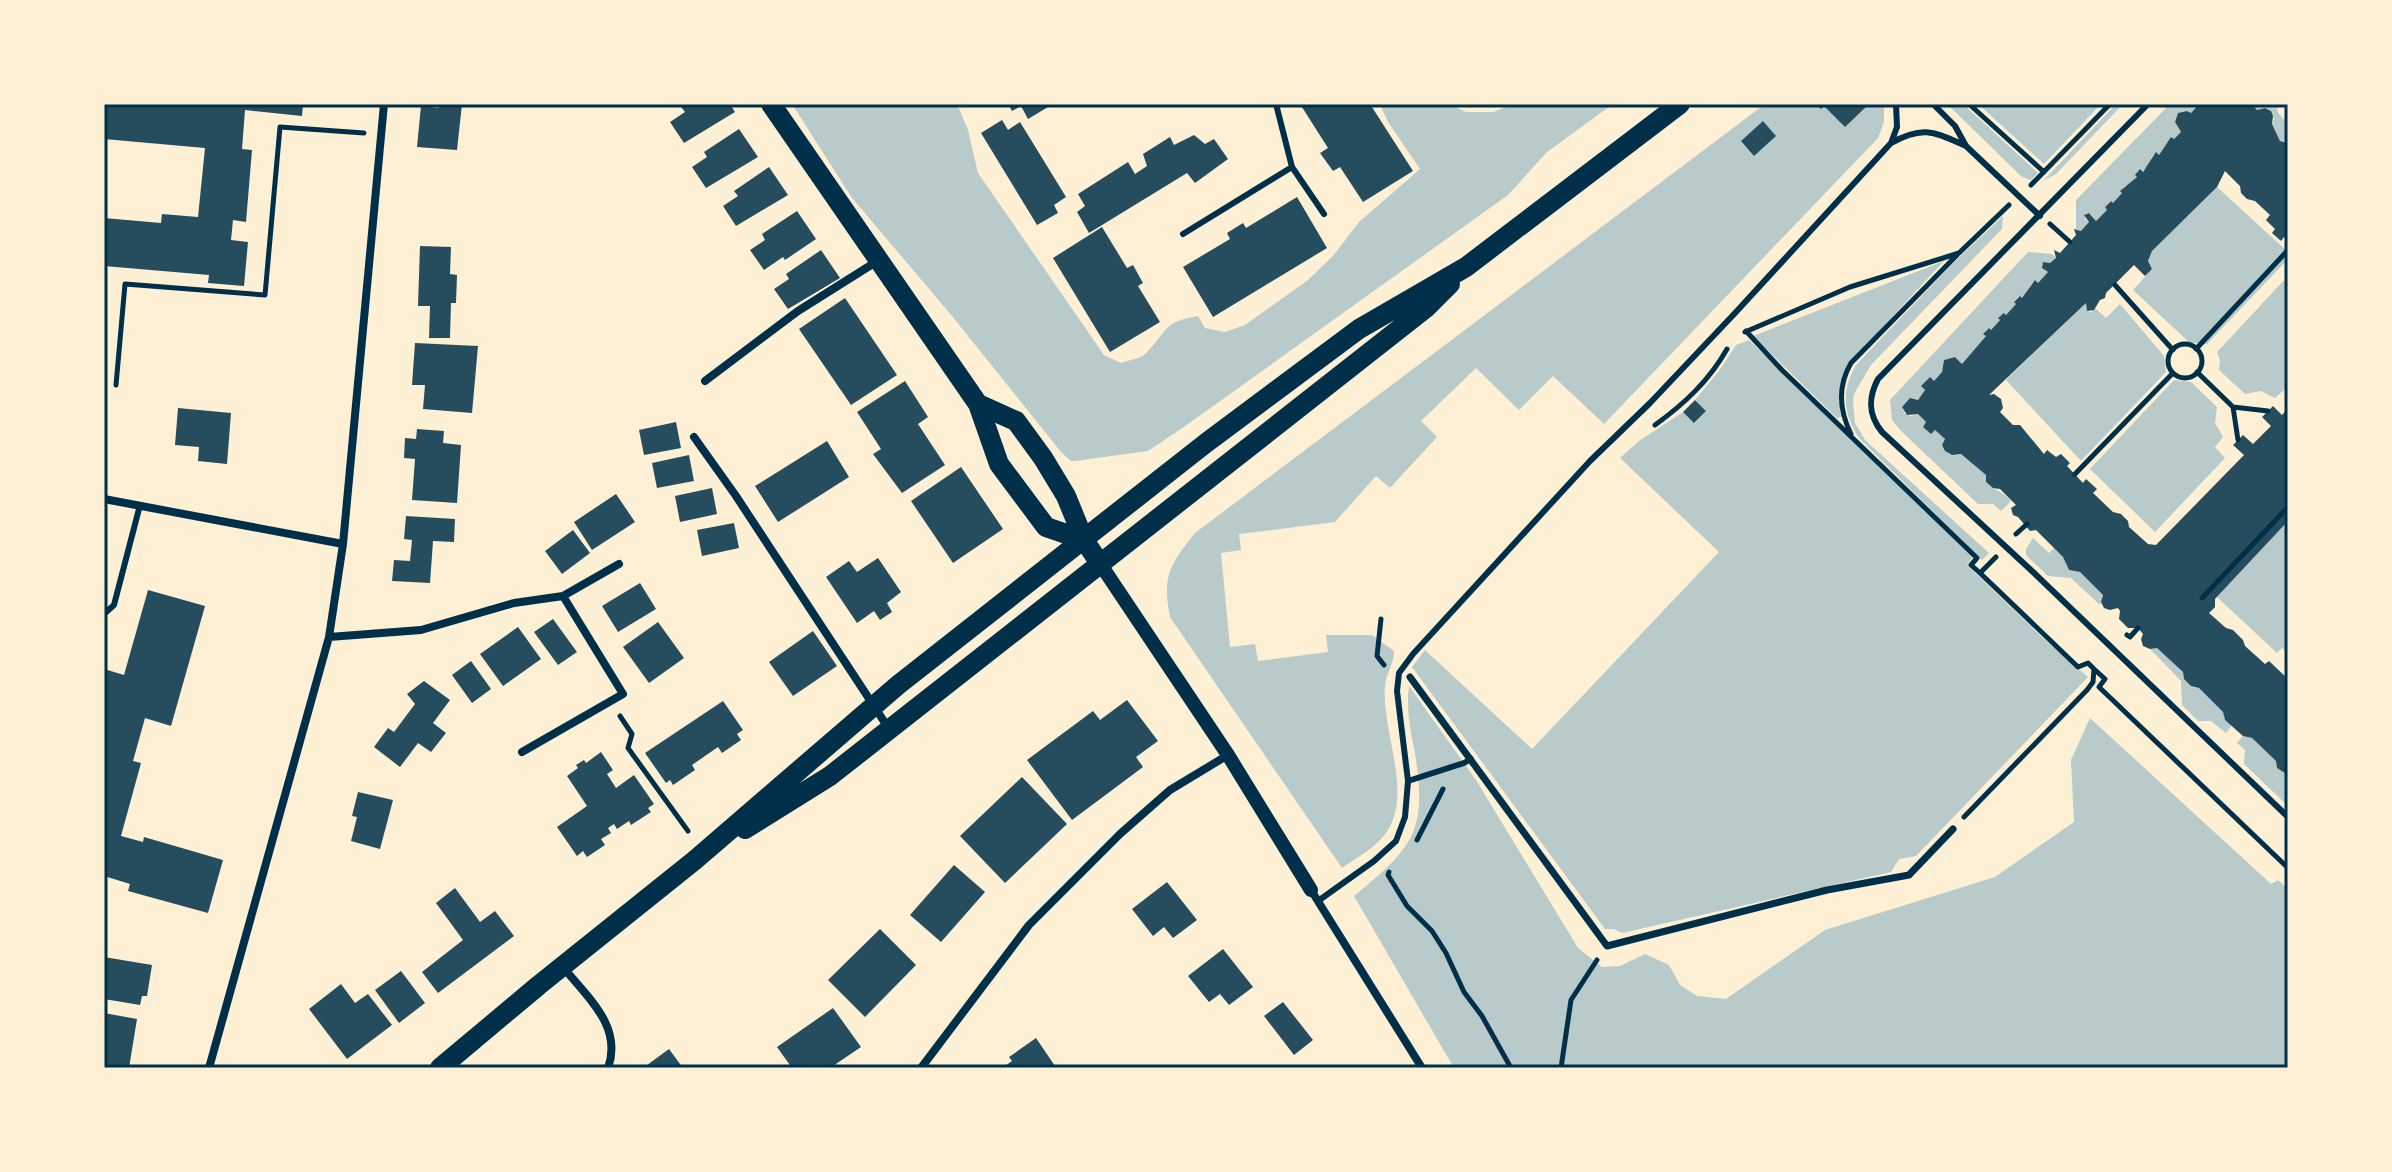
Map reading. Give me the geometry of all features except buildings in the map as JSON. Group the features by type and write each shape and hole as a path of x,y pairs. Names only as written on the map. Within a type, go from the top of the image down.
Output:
{"main road":[{"path":"771,104 978,404 999,464 1046,527 1084,540"},
{"path":"440,1068 695,860 873,706 1206,443 1359,329 1466,267 1680,104"},
{"path":"695,860 830,776 890,730 1426,308 1466,267"},
{"path":"978,404 1016,421 1066,496 1084,540 1101,565"}],"street":[{"path":"209,1068 329,637 343,544 384,104"},
{"path":"705,381 798,311 880,260"},
{"path":"694,437 890,730"},
{"path":"104,499 343,544"},
{"path":"329,637 421,630 514,603 563,596 619,564"},
{"path":"1101,565 1228,755 1422,1068"},
{"path":"522,752 623,694 563,596"},
{"path":"1410,677 1467,761 1607,946 1827,890 1909,875 1953,829"},
{"path":"921,1068 1029,925 1120,834 1170,790 1228,755"},
{"path":"562,966 610,1026 612,1047 608,1068"}],"lane":[{"path":"1276,104 1292,167 1324,214"},
{"path":"1891,143 1897,127 1896,104"},
{"path":"1933,104 1955,126 1966,146 2040,216"},
{"path":"2148,104 2040,216 1955,297 1878,379 1870,398 1872,416 1882,432 2288,817"},
{"path":"1314,896 1374,861 1396,841 1405,817 1408,781 1398,701 1399,673 1413,654 1590,461 1650,403 1891,143 1909,133 1931,131 1966,146"},
{"path":"1183,234 1292,167"},
{"path":"104,614 114,605 140,505"},
{"path":"1408,781 1467,761"}],"path":[{"path":"1969,104 2044,172"},
{"path":"1853,438 1841,405 1842,384 1851,363 2110,104"},
{"path":"116,385 125,284 265,295 280,127 381,134"},
{"path":"2196,349 2288,250"},
{"path":"1734,336 1850,287 1959,253"},
{"path":"2115,285 2173,350"},
{"path":"1746,331 1782,370 1977,558 1971,565 2078,667 2088,663 2105,679 2099,687 2288,868"},
{"path":"2182,345 2196,349 2202,362 2197,372 2186,378 2173,373 2168,362 2173,350 2182,345"},
{"path":"1654,426 1687,401 1716,368 1728,346"},
{"path":"2197,372 2233,407 2238,440"},
{"path":"2075,474 2173,373"},
{"path":"2233,407 2268,411"},
{"path":"2202,598 2288,507"},
{"path":"2015,535 2027,524"},
{"path":"1381,619 1377,656 1382,664 1399,673"},
{"path":"2124,632 2130,637 2138,628"},
{"path":"1960,821 2087,690 2093,682 2094,669"},
{"path":"610,701 632,734 628,748 688,831"},
{"path":"1412,846 1422,832 1438,795 1467,761"},
{"path":"1392,868 1388,875 1391,881 1407,906 1432,931 1464,992 1482,1016 1511,1068"},
{"path":"1561,1068 1571,1000 1593,965"}],"shaded area":[{"path":"792,104 957,104 968,130 978,173 1104,355 1121,363 1144,355 1167,328 1186,318 1198,316 1205,328 1225,332 1245,325 1308,280 1333,256 1359,222 1420,169 1388,122 1380,104 1449,104 1466,112 1493,112 1514,104 1613,104 1547,152 1508,195 1148,451 1071,461 852,198"},
{"path":"1765,104 1884,104 1884,122 1878,138 1604,424 1553,376 1519,410 1476,368 1421,421 1437,437 1390,488 1376,476 1335,522 1239,534 1241,550 1221,553 1230,647 1255,644 1258,661 1328,652 1326,635 1372,635 1394,651 1385,686 1385,703 1397,781 1394,817 1386,833 1376,843 1342,868 1170,617 1167,591 1174,563 1195,533"},
{"path":"1947,104 1963,104 2038,173 2031,180 2022,177"},
{"path":"1978,104 2101,104 2044,164"},
{"path":"2116,104 2123,104 2056,174 2043,181"},
{"path":"2170,104 2199,104 2191,113 2178,113 2175,122 2181,132 2174,139 2171,137 2159,155 2156,153 2151,158 2153,160 2128,187 2126,185 2113,203 2110,201 2105,207 2107,210 2096,221 2086,213 2085,219 2089,222 2081,231 2076,229 2076,200"},
{"path":"2252,104 2277,106 2278,113 2288,123 2288,143 2280,141 2272,124 2271,111 2265,108 2257,110"},
{"path":"2217,187 2288,252 2288,259 2207,344 2190,343 2133,290 2152,269 2148,261 2152,251"},
{"path":"2003,216 2002,229 1871,365 1854,394 1853,402 1855,423 1865,440 1989,553 1982,560 1859,438 1847,411 1846,393 1856,365 1952,264"},
{"path":"2028,252 2052,254 2056,258 2050,263 2043,262 2042,268 2048,272 2038,283 2035,281 2030,286 2032,288 2022,298 2020,296 2014,301 2016,304 2006,315 2004,313 1999,317 2000,320 1991,330 1989,328 1984,333 1986,336 1962,364 1955,357 1944,360 1942,372 1934,381 1930,377 1922,386 1925,390 1918,400 1910,398 1902,407 1905,414 1918,414 1926,422 1923,427 1935,430 1945,439 1942,445 1947,453 1961,454 1986,475 1986,482 2011,501 2001,511 1993,504 1978,504 1900,430 1892,420 1890,400"},
{"path":"1944,261 1854,358 1839,394 1841,417 1837,418 1753,336"},
{"path":"2288,276 2288,393 2284,390 2275,398 2261,391 2245,394 2219,370 2217,352"},
{"path":"2086,303 2087,311 2095,308 2106,318 2120,304 2164,356 2166,372 2081,461 2006,380"},
{"path":"1749,340 1973,556 1967,565 2088,677 1916,856 1899,859 1891,872 1622,933 1605,929 1412,667 1425,650 1532,749 1719,552 1620,458 1639,441 1683,412 1695,423 1706,411 1695,400 1736,345"},
{"path":"2174,380 2191,382 2217,407 2215,423 2223,437 2215,447 2225,458 2155,532 2090,469"},
{"path":"2288,521 2288,653 2282,648 2277,653 2217,597"},
{"path":"2033,538 2049,553 2054,548 2069,570 2080,572 2103,595 2100,605 2071,578 2048,576 2026,555"},
{"path":"2157,648 2183,672 2184,679 2191,686 2199,688 2223,712 2225,720 2232,725 2226,733 2211,721 2198,721 2182,705 2181,681 2150,649"},
{"path":"1409,686 1476,780 1578,948 1602,967 1620,966 1645,954 1669,965 1680,985 1697,996 1726,999 1825,930 1995,877 2074,822 2071,760 2090,718 2271,884 2278,880 2288,889 2288,1068 1454,1068 1354,896 1392,863 1404,848 1418,817 1418,775 1409,717"},
{"path":"2243,736 2252,738 2276,761 2277,768 2288,775 2288,806 2244,764 2245,750 2237,743"}]}
